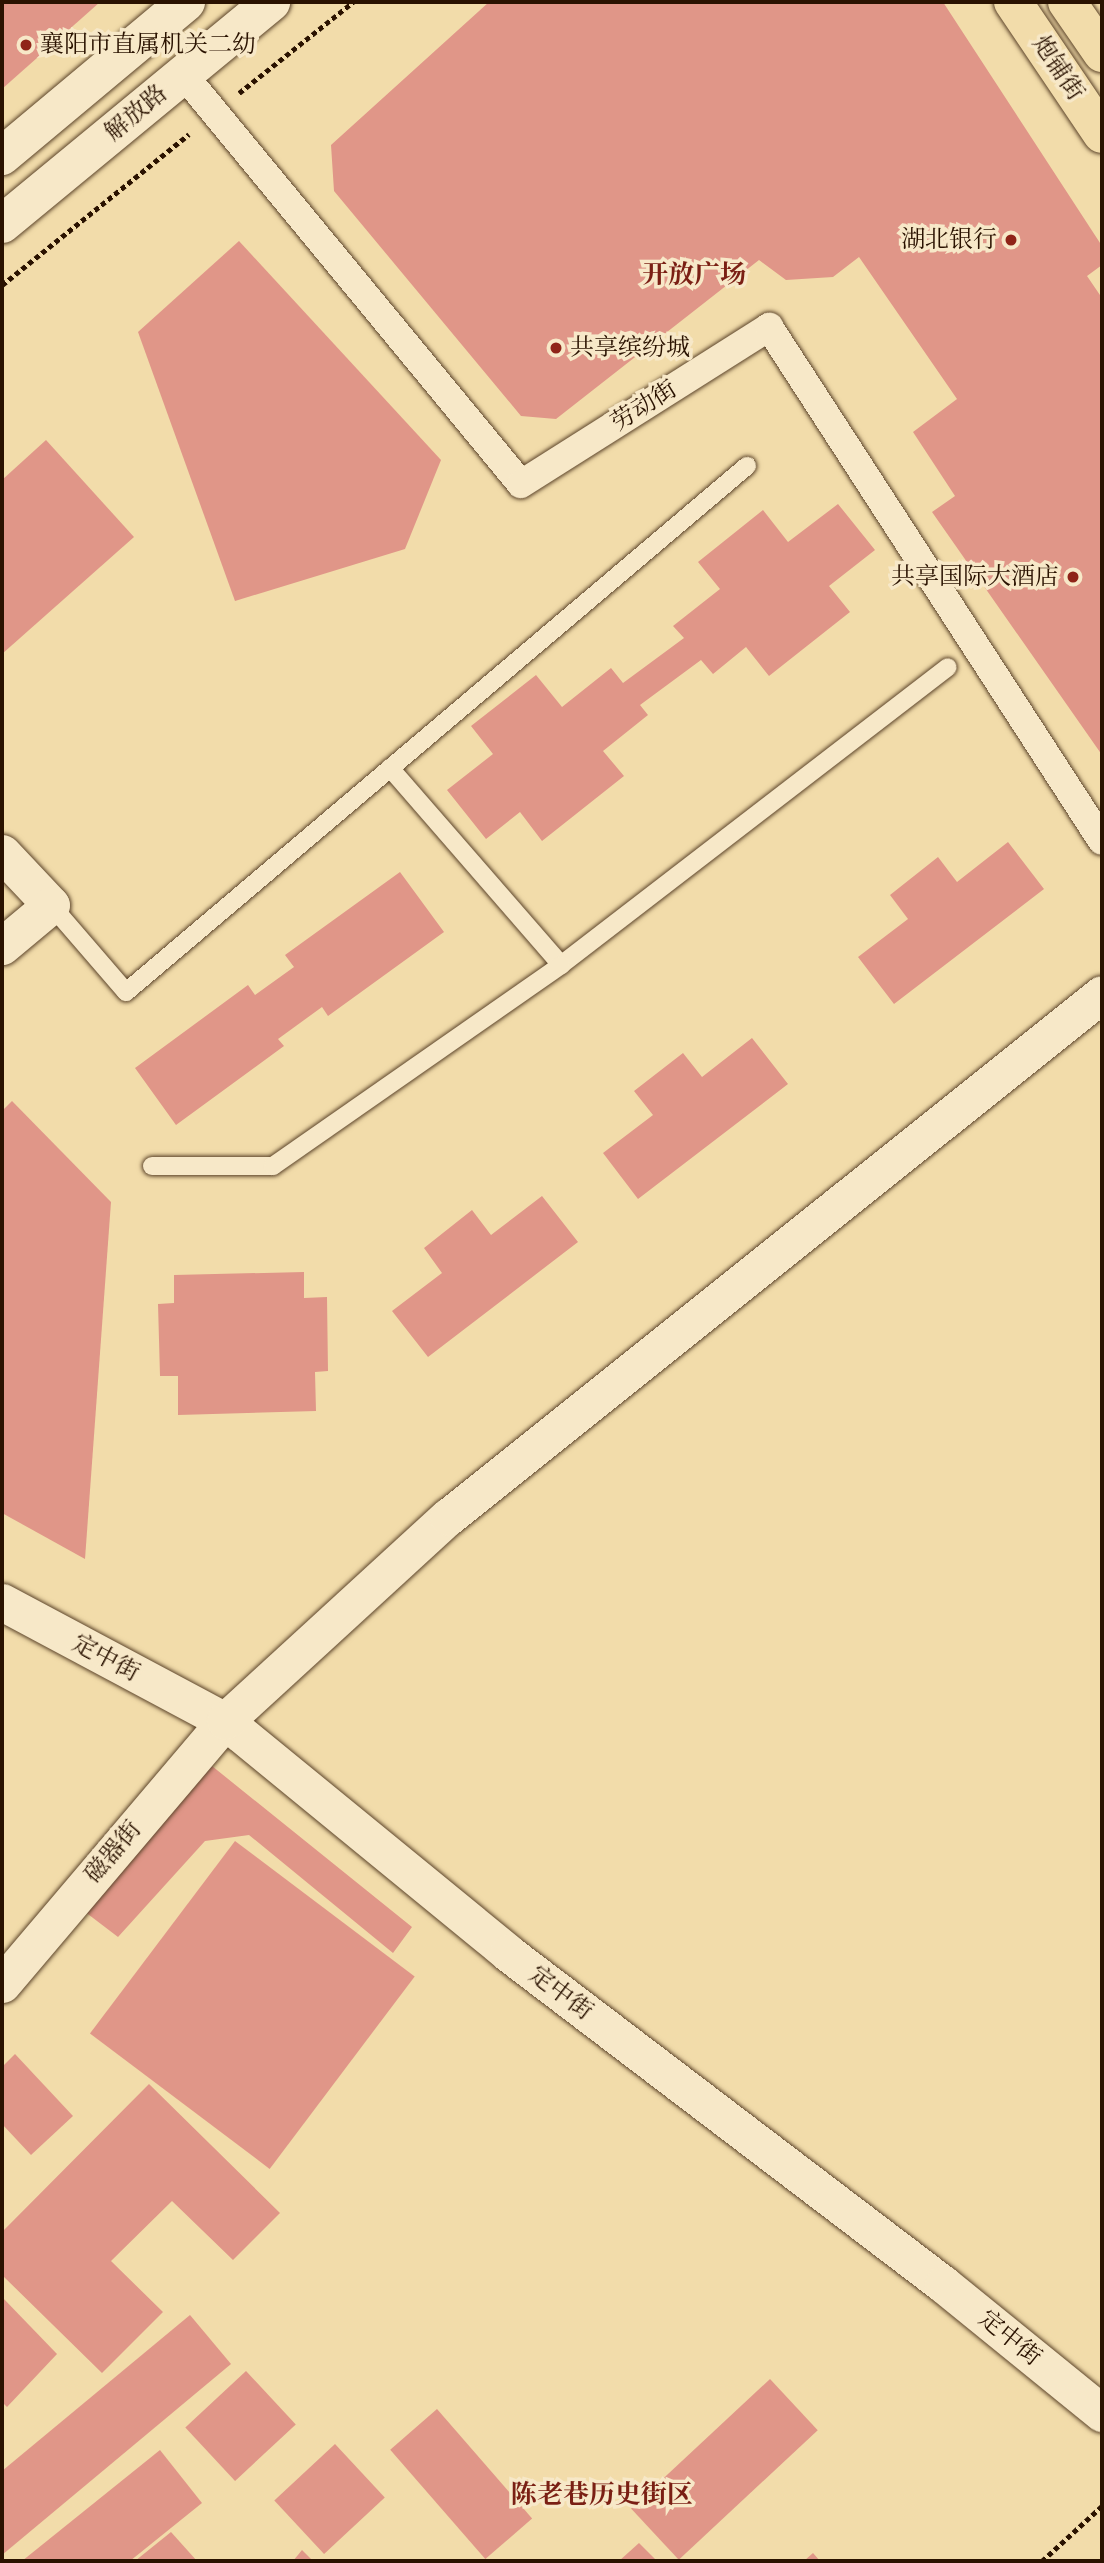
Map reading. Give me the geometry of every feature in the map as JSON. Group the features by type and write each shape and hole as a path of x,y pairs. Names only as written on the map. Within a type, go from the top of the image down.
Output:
{"main road":[{"path":"2,156 186,2"},
{"name":"解放路","path":"2,224 271,2"},
{"name":"炮铺街","path":"1013,2 1102,134"},
{"path":"1067,2 1102,54"}],"street":[{"name":"劳动街","path":"183,74 521,484 769,327 1102,841"},
{"path":"2,853 51,905 2,946"},
{"name":"磁器街","path":"2,1984 225,1721 448,1517 1102,994"},
{"name":"定中街","path":"2,1602 225,1721 509,1953 943,2284 1102,2413"}],"lane":[{"path":"51,905 126,992 747,466"},
{"path":"152,1166 273,1166 561,965 948,667"},
{"path":"390,768 561,965"}],"path":[{"path":"2,285 353,2"},
{"path":"1042,2561 1102,2506"}],"building":[{"name":"襄阳市直属机关二幼","path":"2,2 100,2 2,89"},
{"name":"共享缤纷城","path":"489,2 943,2 1102,246 1102,265 1087,276 1102,298 1102,755 932,512 955,496 913,432 957,399 859,257 833,277 786,280 759,260 556,419 521,416 334,191 331,145"},
{"path":"239,241 441,460 405,549 235,601 138,332"},
{"path":"46,440 134,537 2,654 2,480"},
{"path":"838,504 875,550 829,586 850,612 769,676 746,647 713,674 701,660 640,705 648,715 603,751 624,776 542,841 520,812 486,839 447,790 493,754 471,726 536,675 562,707 611,668 623,683 684,638 673,626 720,589 698,562 763,510 788,542"},
{"path":"1008,842 1044,889 894,1004 858,957 908,919 890,895 938,857 957,882"},
{"path":"400,872 444,932 328,1016 322,1007 278,1039 284,1046 176,1125 135,1068 248,985 255,995 294,967 285,955"},
{"path":"752,1038 788,1084 638,1199 603,1153 653,1115 634,1091 683,1053 702,1077"},
{"path":"12,1101 111,1202 85,1559 2,1513 2,1111"},
{"path":"542,1196 578,1242 428,1357 392,1311 442,1273 424,1248 472,1210 491,1235"},
{"path":"304,1272 304,1298 327,1297 328,1371 315,1372 316,1411 178,1415 178,1376 160,1376 158,1304 174,1303 174,1275"},
{"path":"207,1762 412,1927 393,1953 249,1835 205,1841 118,1937 76,1905"},
{"path":"235,1841 415,1976 270,2169 90,2033"},
{"path":"15,2054 73,2116 31,2155 2,2124 2,2067"},
{"path":"149,2084 280,2213 233,2260 172,2201 111,2261 163,2312 102,2373 2,2275 2,2232"},
{"path":"2,2297 57,2354 7,2407 2,2402"},
{"path":"190,2315 231,2364 2,2555 2,2471"},
{"path":"246,2371 296,2424 235,2481 185,2428"},
{"path":"770,2379 818,2430 679,2560 631,2509"},
{"path":"437,2409 532,2518 485,2559 390,2450"},
{"path":"335,2444 385,2497 324,2554 274,2501"},
{"path":"160,2450 202,2503 130,2561 22,2561"},
{"path":"171,2532 197,2561 135,2561"},
{"path":"639,2543 657,2561 619,2561"},
{"path":"302,2550 313,2561 293,2561"},
{"path":"813,2553 820,2561 804,2561"}],"place":[{"name":"襄阳市直属机关二幼","path":"26,45"},
{"name":"湖北银行","path":"1011,240"},
{"name":"共享缤纷城","path":"556,348"},
{"name":"共享国际大酒店","path":"1073,577"}],"district":[{"name":"开放广场","path":"694,275"},
{"name":"陈老巷历史街区","path":"602,2495"}]}
